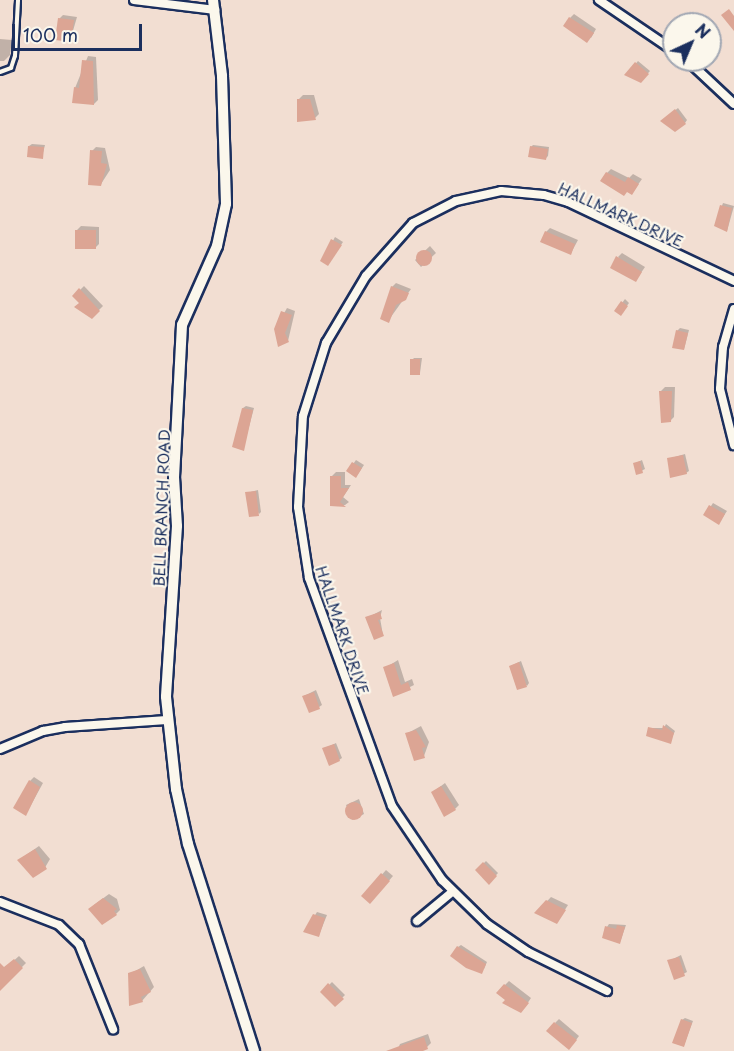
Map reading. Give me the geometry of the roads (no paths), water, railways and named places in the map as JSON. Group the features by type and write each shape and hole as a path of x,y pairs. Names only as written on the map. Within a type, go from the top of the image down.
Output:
{"street":[{"path":"134,0 214,5"},
{"path":"598,0 662,43"},
{"name":"BELL BRANCH ROAD","path":"214,5 222,76 226,204 217,246 183,325 174,477 175,569 166,654 167,720 188,844 254,1051"},
{"path":"700,72 734,104"},
{"name":"HALLMARK DRIVE","path":"607,991 507,939 452,892 422,854 392,806 309,578 298,507 298,452 303,416 326,343 345,305 396,238 440,207 486,193 520,190 568,202 734,281"},
{"path":"734,309 723,347 720,389 734,445"},
{"path":"0,748 43,731 65,727 167,720"},
{"path":"417,921 452,892"},
{"path":"0,902 42,917 70,934 87,958 113,1029"}],"lane":[{"path":"0,72 11,68 15,56 18,0"}]}
